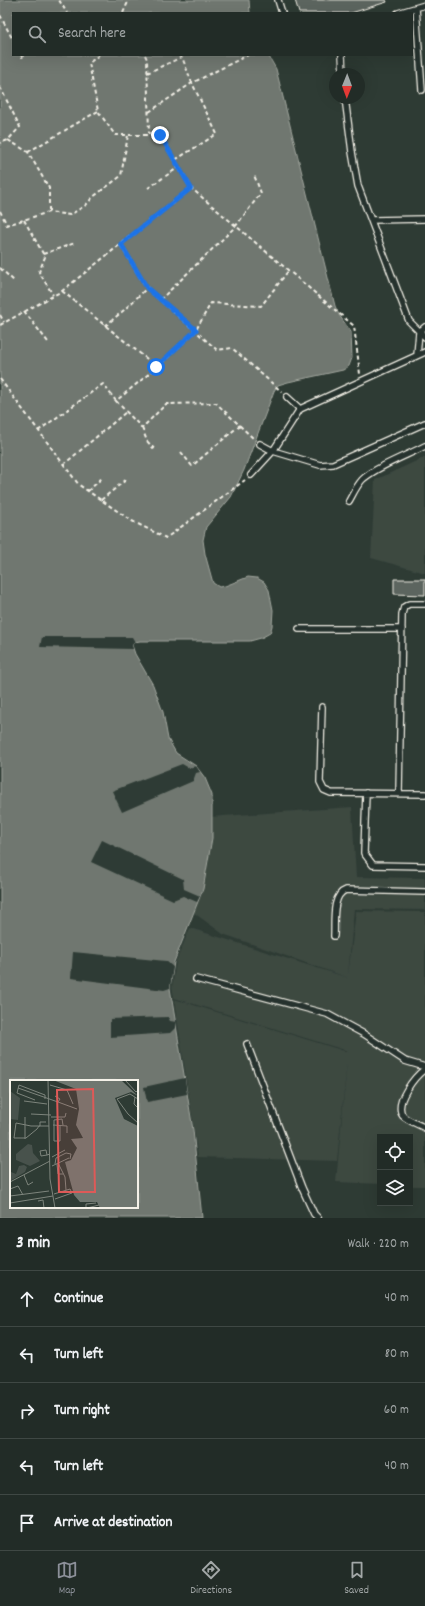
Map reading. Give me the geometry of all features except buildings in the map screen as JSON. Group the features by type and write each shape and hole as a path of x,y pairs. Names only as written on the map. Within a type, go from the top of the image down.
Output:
{"lane":[{"path":"278,0 282,12"},
{"path":"402,12 425,5"},
{"path":"416,8 422,90"},
{"path":"342,56 343,68"},
{"path":"346,104 358,186 409,320 425,337"},
{"path":"372,220 425,219"},
{"path":"417,355 419,332 425,327"},
{"path":"251,475 273,451 300,409 425,352"},
{"path":"287,397 300,409"},
{"path":"260,444 273,451 320,465 327,465 425,423"},
{"path":"349,501 355,489 363,479 373,472 425,446"},
{"path":"399,793 402,629 404,606 409,604 425,604"},
{"path":"299,629 402,629"},
{"path":"322,707 320,782 324,790 331,792 425,794"},
{"path":"366,793 364,853 368,860 373,865 425,866"},
{"path":"334,936 337,898 346,890 425,892"},
{"path":"196,979 327,1014 364,1034 405,1061 425,1068 411,1081 403,1098 400,1109 403,1116 425,1128"},
{"path":"247,1044 302,1188 314,1214 318,1218"}],"path":[{"path":"59,0 66,12"},
{"path":"124,12 129,0"},
{"path":"0,15 12,38"},
{"path":"98,56 90,63 98,111 116,135 160,135 191,188 235,227 289,270 354,326 362,381"},
{"path":"146,56 147,59 149,134"},
{"path":"149,112 192,83 246,56"},
{"path":"147,73 182,57 192,83 217,134 175,160"},
{"path":"0,87 20,127 8,140 0,143"},
{"path":"28,152 98,111"},
{"path":"0,211 7,225 49,212 70,215 86,205 93,197 121,176 128,135"},
{"path":"8,140 28,152 49,188 49,212"},
{"path":"148,188 179,167"},
{"path":"160,300 235,227 261,193 254,175"},
{"path":"0,325 62,291 191,188"},
{"path":"24,220 45,258 39,272 53,295"},
{"path":"43,254 75,243"},
{"path":"121,244 147,288 160,300 217,350 232,348 287,397"},
{"path":"0,268 14,282"},
{"path":"116,401 196,330 212,303 260,306 289,270"},
{"path":"105,326 147,288"},
{"path":"62,291 156,367"},
{"path":"24,311 48,342"},
{"path":"0,315 4,322"},
{"path":"0,379 79,485 132,521 166,538 251,475"},
{"path":"38,430 103,384 116,401 142,428 147,441 155,450"},
{"path":"142,428 166,404 216,403 260,444"},
{"path":"63,464 126,412"},
{"path":"181,452 192,466 240,425"},
{"path":"88,491 103,477"},
{"path":"101,500 127,479"}],"shaded area":[{"path":"0,0 249,0 250,12 12,12 12,56 269,56 276,69 335,306 339,315 351,332 352,358 349,366 343,370 278,385 274,391 244,470 231,497 206,527 203,540 205,554 213,583 219,587 225,586 248,577 257,578 264,582 269,590 273,610 270,633 261,638 250,641 140,641 135,642 132,645 135,654 153,685 163,712 168,739 176,753 196,766 205,778 212,795 212,838 203,889 174,962 170,988 193,1130 202,1218 0,1218"},
{"path":"425,457 425,573 371,558 375,480"},
{"path":"352,807 356,877 425,878 425,910 354,909 348,975 356,911 425,912 425,1036 422,1035 425,1037 425,1186 413,1186 413,1134 377,1134 377,1184 336,1182 348,1051 174,998 172,987 176,961 190,928 349,978 223,934 183,905 209,817"},
{"path":"174,999 348,1052 337,1161 198,1157"}],"pier":[{"path":"42,637 132,637 135,642 132,645 133,649 40,647"},
{"path":"182,764 189,768 196,766 200,772 196,773 193,781 122,812 112,791"},
{"path":"102,840 183,879 184,889 200,896 197,902 183,896 173,900 91,862"},
{"path":"73,952 166,961 173,967 170,988 164,990 71,978"},
{"path":"168,1017 170,1021 176,1022 176,1027 170,1033 110,1037 110,1019"},
{"path":"185,1078 187,1094 147,1102 144,1087"}],"route":[{"path":"156,367 196,330 147,288 121,244 191,188 160,135"}]}
